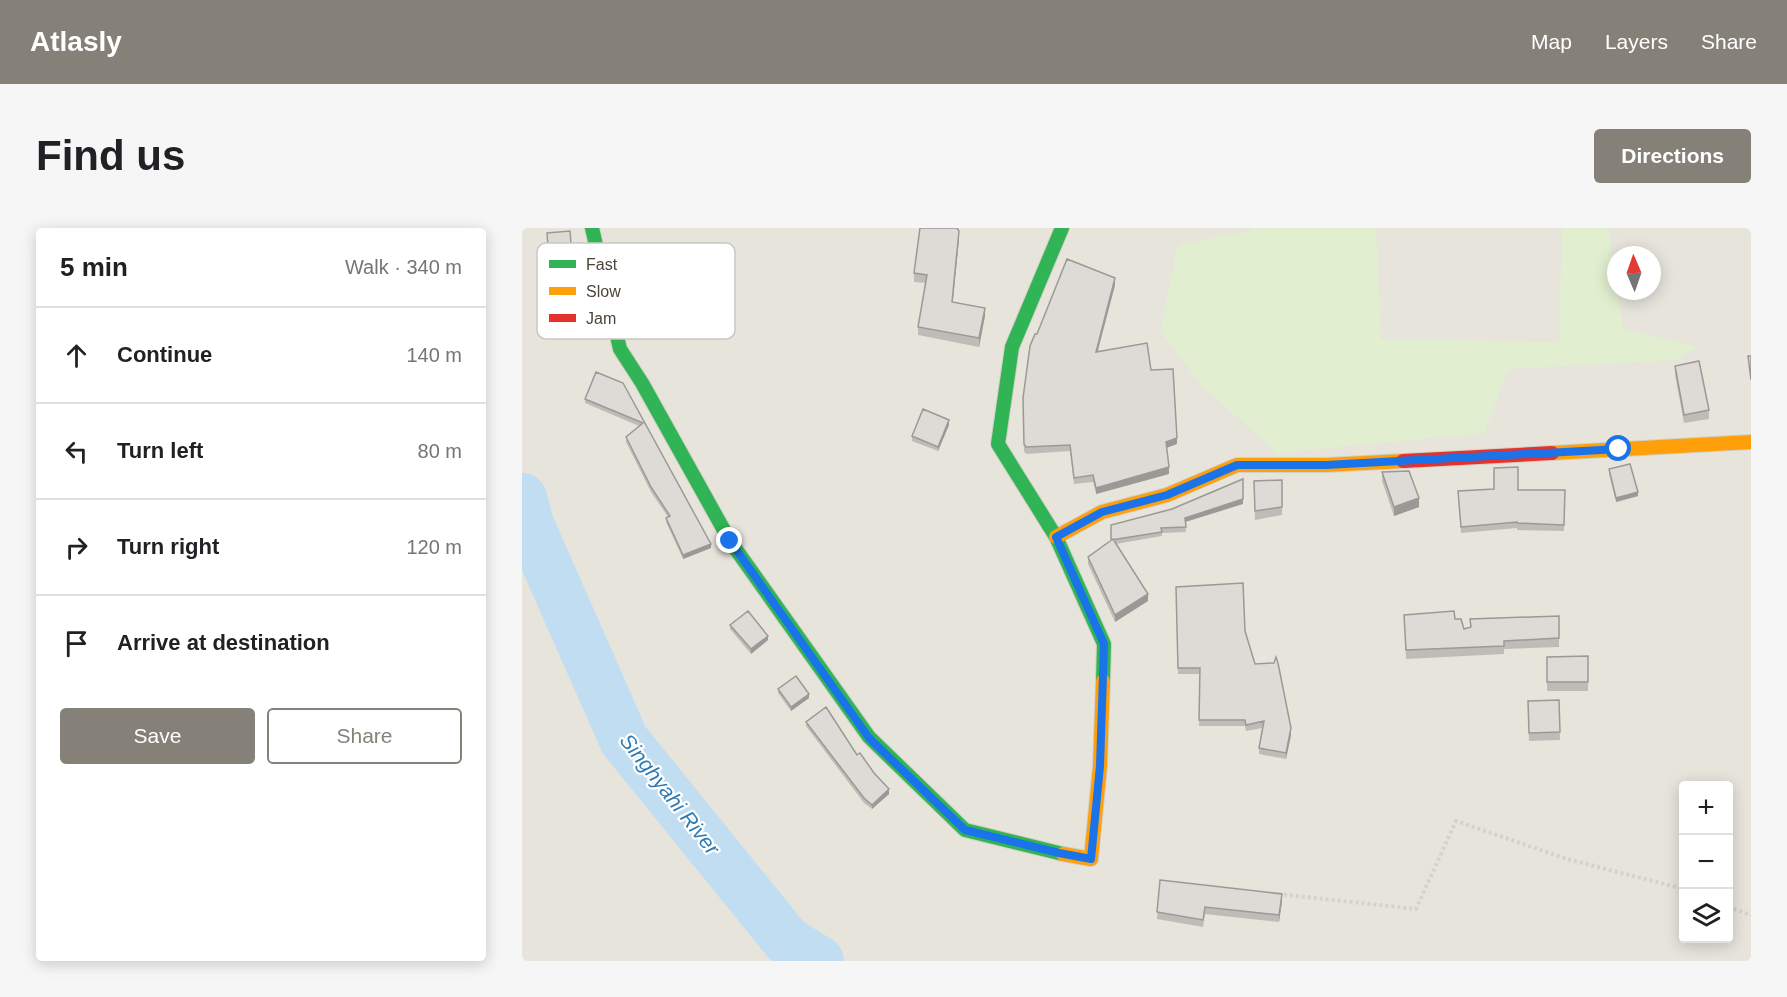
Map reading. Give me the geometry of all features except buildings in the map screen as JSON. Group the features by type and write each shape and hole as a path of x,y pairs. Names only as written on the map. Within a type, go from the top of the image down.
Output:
{"street":[{"path":"592,228 595,243"},
{"path":"617,339 620,350 642,383 730,541 869,738 965,830 1091,859 1100,766 1104,644 1056,537 998,444 1012,347 1062,228"},
{"path":"1056,537 1102,512 1167,495 1237,465 1326,465 1751,442"}],"path":[{"path":"1275,893 1416,909 1456,821 1567,859 1679,888"},
{"path":"1733,909 1751,915"}],"shaded area":[{"path":"522,228 1751,228 1751,961 522,961"}],"green space":[{"path":"1254,228 1376,228 1381,339 1559,342 1562,228 1608,228 1611,246 1607,246 1607,300 1619,300 1623,329 1698,347 1675,360 1508,369 1484,433 1277,453 1202,386 1160,331 1178,245 1250,231"}],"waterway":[{"name":"Singhyahi River","path":"522,498 529,524 624,740 787,941 819,961"}],"traffic: fast":[{"path":"592,228 595,243"},
{"path":"1062,228 1012,347 998,444 1056,537 1104,644 1103,681"},
{"path":"618,339 620,349 642,383 730,541 869,737 965,830 1063,854"}],"traffic: slow":[{"path":"1552,453 1751,442"},
{"path":"1056,537 1102,512 1167,495 1237,465 1326,465 1403,461"},
{"path":"1063,854 1091,859 1100,766 1103,681"}],"traffic: jam":[{"path":"1403,461 1552,453"}],"route":[{"path":"730,541 869,738 965,830 1091,859 1100,766 1104,644 1056,537 1102,512 1167,495 1237,465 1326,465 1619,449"}]}
